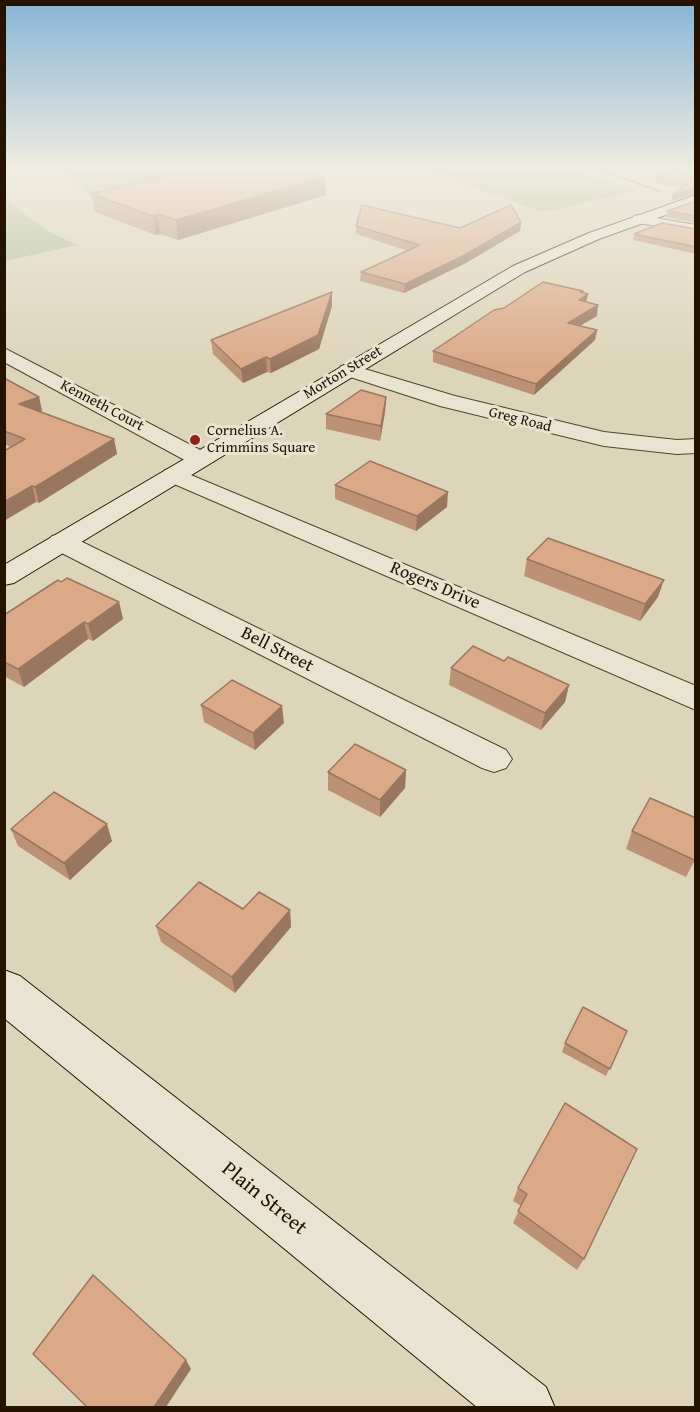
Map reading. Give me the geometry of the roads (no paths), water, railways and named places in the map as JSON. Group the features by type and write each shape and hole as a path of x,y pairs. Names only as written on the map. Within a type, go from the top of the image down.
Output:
{"street":[{"name":"Morton Street","path":"4,577 519,269 600,234"},
{"name":"Kenneth Court","path":"4,354 200,459"},
{"name":"Greg Road","path":"348,370 448,401 583,435 666,446 696,446"},
{"name":"Rogers Drive","path":"174,475 696,699"},
{"name":"Bell Street","path":"61,542 494,759"},
{"name":"Plain Street","path":"4,990 525,1407"}],"place":[{"name":"Cornelius A. Crimmins Square","path":"195,440"}]}
